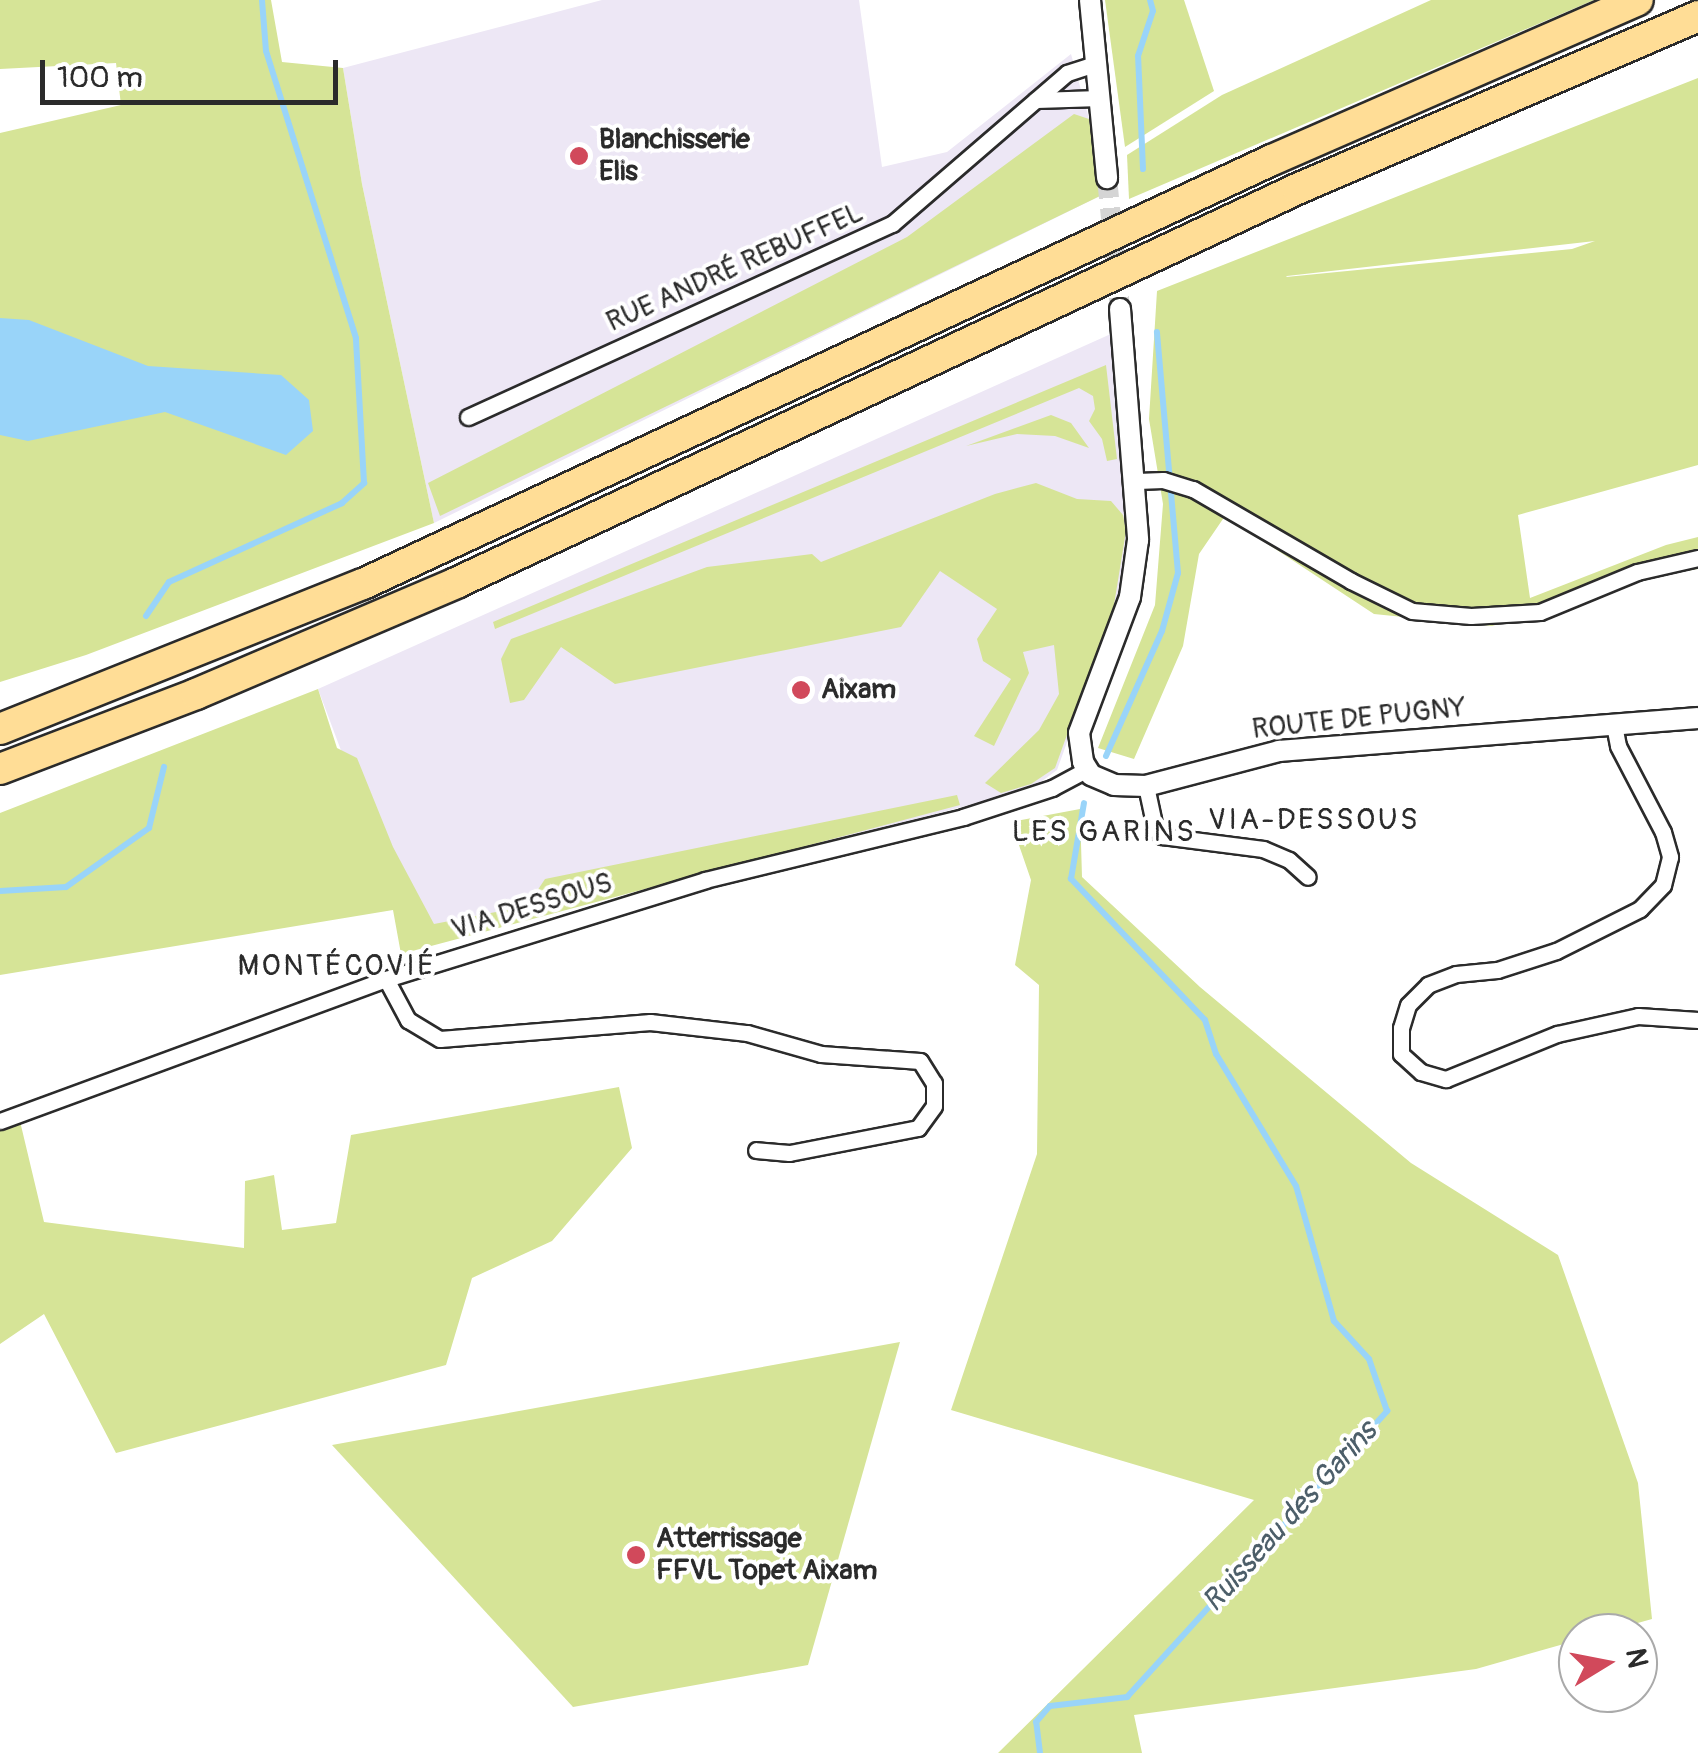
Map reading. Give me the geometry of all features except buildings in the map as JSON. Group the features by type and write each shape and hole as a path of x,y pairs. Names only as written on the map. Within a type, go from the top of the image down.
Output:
{"highway":[{"path":"0,730 174,663 378,577 1272,160 1638,0"},
{"path":"0,769 211,687 456,583 1297,189 1698,16"}],"street":[{"path":"1090,0 1107,178"},
{"name":"RUE ANDRÉ REBUFFEL","path":"468,417 892,224 1067,73 1097,63"},
{"path":"1036,100 1100,98"},
{"path":"1087,769 1079,733 1130,597 1136,566 1137,481 1120,309"},
{"path":"1137,481 1162,480 1182,486 1412,610 1471,616 1540,612 1637,572 1698,558"},
{"name":"ROUTE DE PUGNY","path":"1087,769 1102,782 1146,786 1279,751 1698,718"},
{"path":"1614,725 1618,746 1663,832 1670,857 1663,885 1640,909 1556,950 1498,970 1456,974 1428,985 1408,1004 1400,1028 1402,1054 1421,1072 1446,1079 1557,1034 1638,1016 1698,1020"},
{"name":"VIA DESSOUS","path":"0,1121 386,978 705,880 963,817 1052,788 1087,769"},
{"path":"1146,786 1155,828 1162,836 1263,849 1289,860 1308,876"},
{"path":"386,978 408,1020 440,1038 650,1022 747,1034 820,1054 920,1060 934,1082 934,1106 918,1128 789,1153 756,1150"}],"shaded area":[{"path":"602,0 859,0 882,167 947,152 1071,54 1095,140 1100,196 434,523 362,184 343,68"},
{"path":"1113,333 1127,533 1116,606 1057,770 1034,787 866,833 411,937 318,689"}],"green space":[{"path":"0,0 271,0 282,62 343,68 362,184 434,523 86,655 0,682 0,133 121,105 116,63 0,69"},
{"path":"1105,0 1184,0 1214,91 1125,147"},
{"path":"1431,0 1594,0 1129,199 1127,155 1222,95"},
{"path":"1698,78 1698,465 1518,515 1530,598 1666,545 1698,537 1698,569 1651,577 1492,626 1374,614 1225,516 1199,554 1183,646 1134,759 1098,748 1155,605 1163,504 1149,419 1157,291","holes":["1595,241 1572,249 1286,277"]},
{"path":"1074,114 1089,119 1100,196 440,516 428,483 907,237"},
{"path":"1106,365 1117,459 1107,461 1102,439 1089,421 1095,409 1093,396 1079,388 495,629 493,622"},
{"path":"1051,415 1071,423 1089,448 1055,436 1017,434 966,446"},
{"path":"1036,483 1077,499 1111,501 1123,515 1126,531 1114,605 1055,768 1031,784 1001,793 985,783 1039,730 1059,694 1054,645 1023,652 1029,673 994,746 974,736 1011,679 983,661 977,639 997,609 940,571 901,627 615,684 561,647 524,700 510,703 501,659 511,639 707,567 812,554 821,562 995,494"},
{"path":"318,689 337,748 357,758 393,847 434,924 527,906 545,879 957,795 960,805 401,954 393,910 0,975 0,813"},
{"path":"1080,809 1082,877 1200,987 1411,1163 1558,1255 1638,1483 1651,1613 1558,1613 1558,1646 1476,1669 1134,1715 1142,1753 998,1753 1254,1500 951,1410 1037,1154 1039,985 1015,965 1031,880 1011,822"},
{"path":"619,1087 632,1148 552,1241 472,1278 446,1365 116,1453 44,1314 0,1344 0,1121 19,1117 44,1222 244,1248 245,1181 274,1175 282,1230 336,1223 351,1135"},
{"name":"Atterrissage FFVL Topet Aixam","path":"900,1342 808,1665 573,1707 332,1445"}],"water":[{"path":"0,318 29,320 148,366 281,375 309,400 313,431 286,455 165,412 28,441 0,435"}],"waterway":[{"path":"146,616 169,582 342,503 364,483 356,338 266,51 262,0"},
{"name":"Ruisseau des Garins","path":"1143,169 1138,56 1153,11 1150,0"},
{"name":"Ruisseau des Garins","path":"1106,756 1162,631 1178,573 1157,332"},
{"path":"0,891 66,887 149,828 164,767"},
{"name":"Ruisseau des Garins","path":"1040,1753 1036,1722 1050,1706 1127,1697 1387,1411 1369,1359 1334,1321 1296,1186 1216,1054 1205,1020 1071,879 1084,803"}],"tunnel":[{"path":"1107,178 1120,309"}],"place":[{"name":"Blanchisserie Elis","path":"579,156"},
{"name":"Aixam","path":"801,690"},
{"name":"Atterrissage FFVL Topet Aixam","path":"636,1555"}],"district":[{"name":"VIA-DESSOUS","path":"1314,820"},
{"name":"LES GARINS","path":"1104,832"},
{"name":"MONTÉCOVIÉ","path":"337,966"}]}
